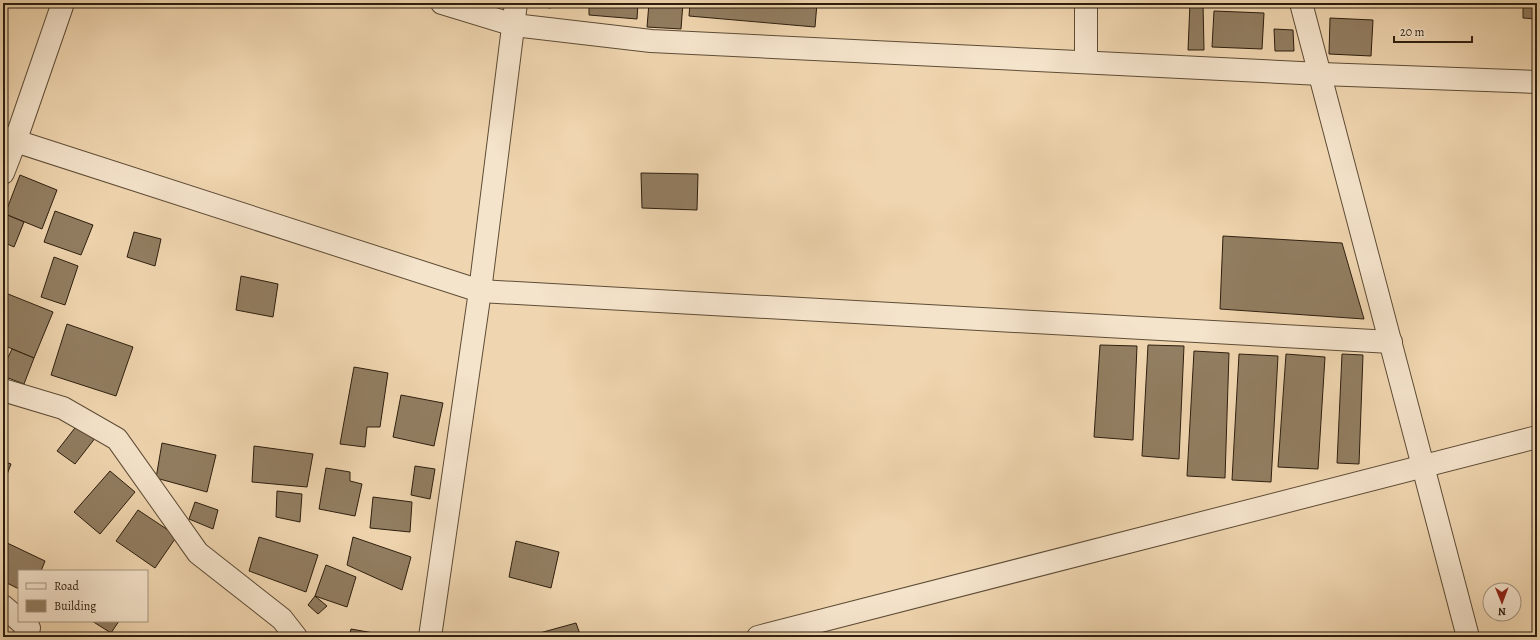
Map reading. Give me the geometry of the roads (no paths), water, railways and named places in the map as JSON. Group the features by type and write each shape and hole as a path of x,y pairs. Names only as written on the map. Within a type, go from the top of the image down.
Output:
{"street":[{"path":"3,173 9,140 62,3"},
{"path":"442,3 514,25 651,41 1321,74 1537,82"},
{"path":"430,637 480,291 516,3"},
{"path":"1086,3 1086,62"},
{"path":"1301,3 1321,74 1468,637"},
{"path":"9,140 480,291 1391,342"},
{"path":"3,390 63,408 117,439 198,553 282,619 296,637"},
{"path":"758,637 1537,437"},
{"path":"3,606 18,618"},
{"path":"22,622 29,628 24,637"}]}
